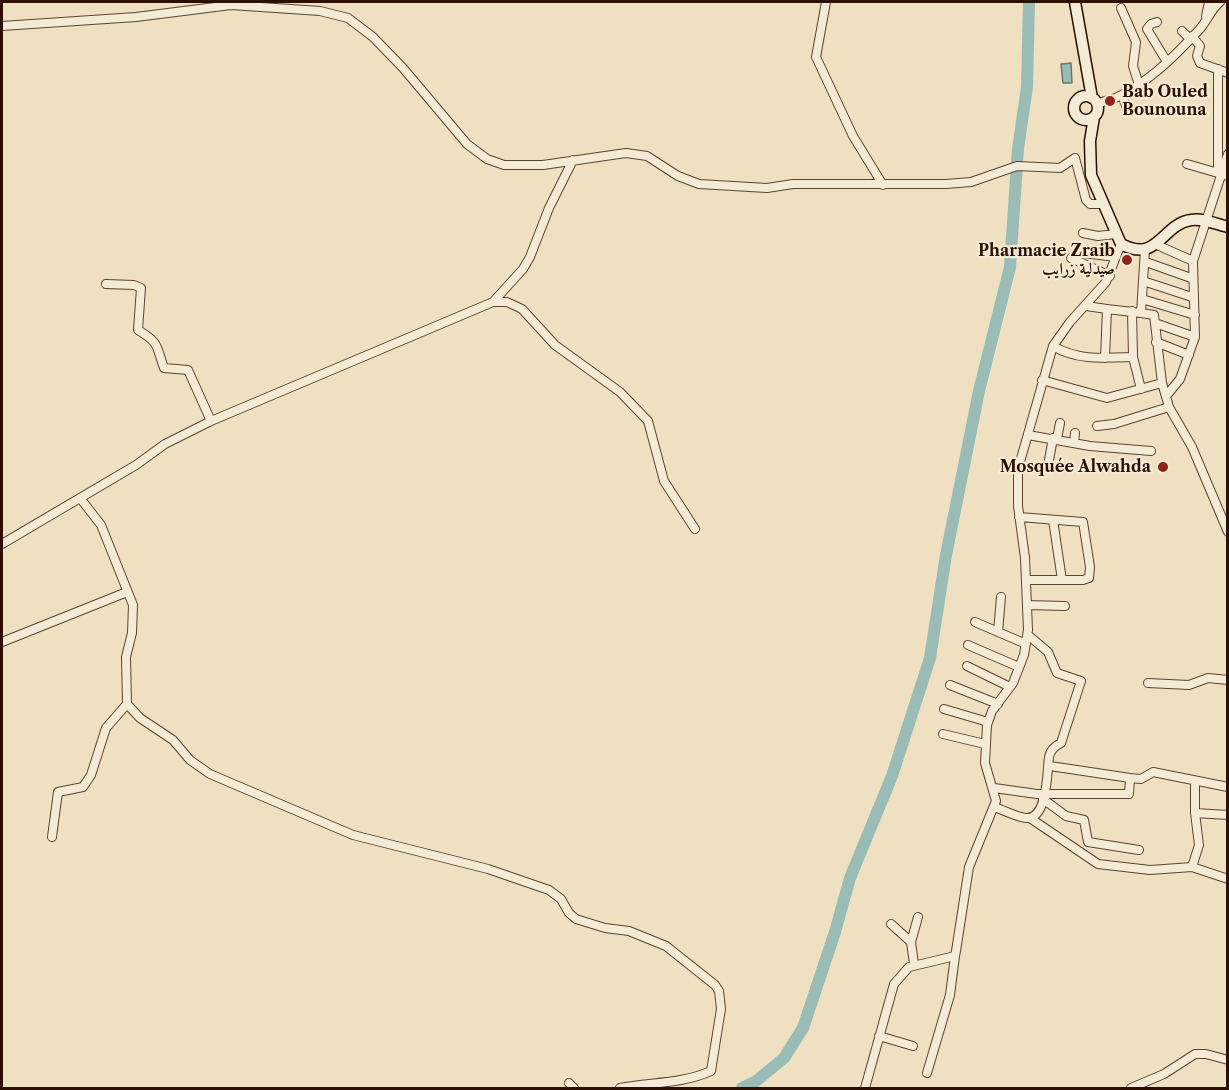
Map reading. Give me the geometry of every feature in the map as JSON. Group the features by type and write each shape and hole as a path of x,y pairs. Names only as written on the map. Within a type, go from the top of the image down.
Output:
{"street":[{"path":"826,2 816,57 853,136 883,185"},
{"path":"927,1073 948,1004 969,867 994,807 994,788 985,763 988,722 1019,668 1028,635 1026,580 1019,517 1018,469 1053,346 1070,322 1110,276 1119,239 1091,175 1090,141 1094,117 1075,2"},
{"path":"1206,18 1209,2"},
{"path":"1090,141 1081,119 1076,114 1074,107 1076,100 1110,100 1139,85 1167,62 1198,31 1220,2"},
{"path":"2,26 114,19 231,5 335,15 357,23 373,37 476,152 504,165 520,166 616,153 635,154 647,156 687,180 709,185 767,188 793,184 883,185 971,182 1017,166 1060,168 1075,158 1086,200 1090,204 1104,204"},
{"path":"1121,8 1136,42 1133,66 1139,85"},
{"path":"1157,22 1147,22 1149,34 1167,62"},
{"path":"1182,31 1200,46 1197,56 1200,63 1227,73"},
{"path":"1218,69 1218,169 1224,175"},
{"path":"1122,95 1128,108"},
{"path":"1081,119 1094,117"},
{"path":"1167,395 1180,379 1195,337 1191,278 1193,261 1205,221 1224,175 1227,154"},
{"path":"493,302 526,263 549,208 573,160"},
{"path":"1186,164 1224,175"},
{"path":"1083,233 1119,239 1132,248 1145,249 1157,245 1184,222 1205,221 1227,227"},
{"path":"1157,245 1193,261"},
{"path":"1141,313 1146,262 1145,249"},
{"path":"1083,253 1116,257"},
{"path":"1071,258 1110,276"},
{"path":"1146,262 1191,278"},
{"path":"1143,281 1192,297"},
{"path":"106,284 134,285 141,288 138,330 158,345 164,368 188,370 211,421"},
{"path":"1142,299 1195,315"},
{"path":"2,544 150,456 165,444 211,421 493,302 507,302 522,309 555,345 620,393 648,421 663,481 695,529"},
{"path":"1086,306 1154,315 1162,383 1169,407 1192,447 1227,532"},
{"path":"1105,358 1107,309"},
{"path":"1132,311 1133,357 1141,389"},
{"path":"1155,323 1195,337"},
{"path":"1156,342 1189,355"},
{"path":"1053,346 1074,356 1133,357"},
{"path":"1042,380 1107,398 1162,383"},
{"path":"1097,426 1114,424 1169,407"},
{"path":"1049,460 1060,423"},
{"path":"1074,443 1075,433"},
{"path":"1028,435 1074,443 1151,451"},
{"path":"80,498 101,525 133,605 134,617 126,657 127,704 140,718 173,740 190,760 219,778 353,835 488,869 549,890 561,899 569,913 576,919 605,928 629,931 673,951 719,992 721,1009 714,1065 711,1071 672,1082 645,1083 620,1089"},
{"path":"1019,517 1079,521 1084,524 1085,529 1090,576 1083,580 1026,580"},
{"path":"1053,520 1062,580"},
{"path":"2,642 127,592"},
{"path":"998,632 1001,597"},
{"path":"1027,605 1065,606"},
{"path":"975,622 1026,644"},
{"path":"1028,635 1048,652 1058,674 1081,681 1061,743 1054,747 1049,755 1050,766 1040,809 1030,818"},
{"path":"968,645 1019,668"},
{"path":"967,666 1010,687"},
{"path":"1148,683 1190,685 1208,678 1227,680"},
{"path":"950,685 998,704"},
{"path":"52,837 58,792 83,787 91,775 106,728 127,704"},
{"path":"944,709 988,722"},
{"path":"943,734 985,744"},
{"path":"1050,766 1130,778 1143,778 1153,772 1227,787"},
{"path":"994,788 1044,796 1129,794 1130,778"},
{"path":"1192,867 1199,850 1195,813 1195,782"},
{"path":"1044,796 1066,816 1084,820 1088,842 1139,850"},
{"path":"994,807 1030,818 1098,864 1150,870 1192,867 1227,879"},
{"path":"1195,813 1227,815"},
{"path":"914,964 911,942 918,917"},
{"path":"891,924 911,942"},
{"path":"866,1089 891,990 914,964 955,956"},
{"path":"879,1036 913,1046"},
{"path":"1131,1089 1164,1074 1195,1054 1206,1054 1227,1060"}],"water":[{"path":"1071,63 1072,83 1063,83 1061,64"}],"waterway":[{"path":"742,1088 755,1082 784,1058 803,1028 835,932 850,878 892,776 930,658 946,555 979,391 1010,267 1018,149 1027,87 1029,2"}],"place":[{"name":"Bab Ouled Bounouna","path":"1110,101"},
{"name":"Pharmacie Zraib صيدلية زرايب","path":"1127,260"},
{"name":"Mosquée Alwahda","path":"1163,467"}]}
